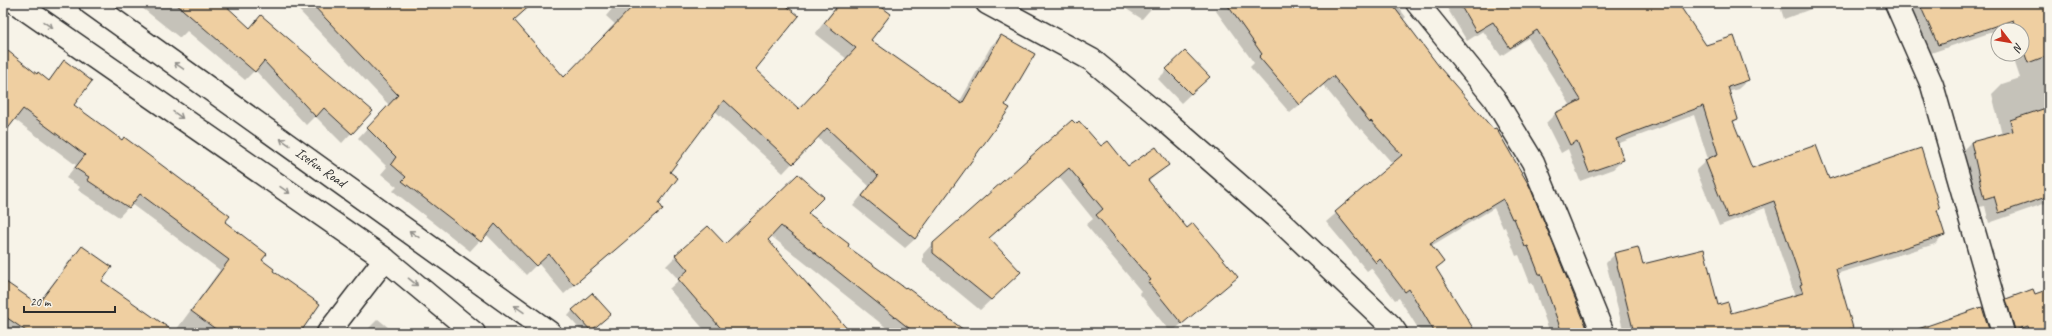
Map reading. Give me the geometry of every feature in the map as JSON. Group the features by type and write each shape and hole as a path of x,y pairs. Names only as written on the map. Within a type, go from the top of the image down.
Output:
{"street":[{"path":"16,3 385,259 474,333"},
{"name":"Isefun Road","path":"90,3 550,333"},
{"path":"987,3 1092,60 1168,123 1278,219 1391,326 1396,333"},
{"path":"1416,3 1494,98 1533,162 1603,333"},
{"path":"1896,3 1932,85 2003,333"},
{"path":"328,333 385,259"}],"building":[{"path":"175,3 223,3 250,28 261,15 373,111 352,134 324,108 316,117 264,61 255,72"},
{"path":"311,3 533,3 514,20 564,77 636,3 783,3 799,16 756,69 799,109 856,48 824,23 840,3 876,3 891,14 871,40 962,104 1001,35 1035,54 1005,105 1010,108 915,239 862,196 878,176 827,128 793,164 724,100 670,172 678,178 659,203 663,209 574,285 549,254 536,266 495,224 481,242 402,181 406,177 391,164 396,157 367,128 398,95"},
{"path":"1226,3 1391,3 1441,69 1493,129 1496,128 1530,187 1589,333 1562,333 1541,274 1539,274 1528,246 1525,247 1514,218 1512,219 1503,199 1430,243 1444,262 1436,268 1476,333 1435,333 1409,289 1405,292 1380,259 1376,263 1335,212 1402,155 1371,121 1370,122 1333,76 1300,105 1259,57 1262,54"},
{"path":"1459,3 1678,3 1706,45 1734,36 1749,80 1728,87 1738,119 1733,121 1752,168 1816,145 1829,179 1921,148 1940,209 1937,210 1945,235 1836,269 1853,328 1837,333 1634,333 1614,253 1638,247 1643,264 1704,249 1718,305 1728,302 1731,313 1803,293 1800,285 1802,284 1774,201 1728,218 1705,160 1718,154 1703,106 1616,139 1624,160 1589,172 1577,141 1570,145 1555,113 1581,100 1537,30 1510,48 1493,22 1476,32"},
{"path":"1919,3 2049,3 2049,55 2028,63 2030,62 2030,22 2014,22 2013,20 2007,22 1990,22 1990,28 1938,45"},
{"path":"3,47 37,74 38,72 49,81 64,60 92,81 74,105 122,140 124,137 230,216 225,222 267,254 262,260 274,269 273,271 320,304 300,333 221,333 191,311 229,260 140,194 129,208 87,180 89,177 75,168 85,155 23,109 3,135"},
{"path":"1185,51 1210,77 1191,94 1166,69"},
{"path":"2049,107 2049,196 1999,213 1994,196 1984,199 1971,142 2013,131 2010,120"},
{"path":"1072,120 1076,124 1079,121 1101,146 1108,141 1128,166 1156,147 1169,165 1148,180 1187,228 1193,223 1238,277 1182,324 1148,282 1151,280 1096,215 1103,209 1069,168 989,238 1021,272 991,300 933,253 933,243"},
{"path":"798,174 824,197 808,213 849,244 848,247 905,288 906,287 968,333 915,333 781,226 768,240 851,333 725,333 678,279 688,270 675,255 708,226 725,244"},
{"path":"82,246 112,267 102,281 176,333 29,333 3,315 3,280 38,304"},
{"path":"2033,289 2035,294 2049,289 2049,333 2030,333 2028,326 2015,330 2006,299"},
{"path":"592,293 611,314 591,331 572,310"},
{"path":"1982,307 1990,333 1918,333 1918,329"}]}
